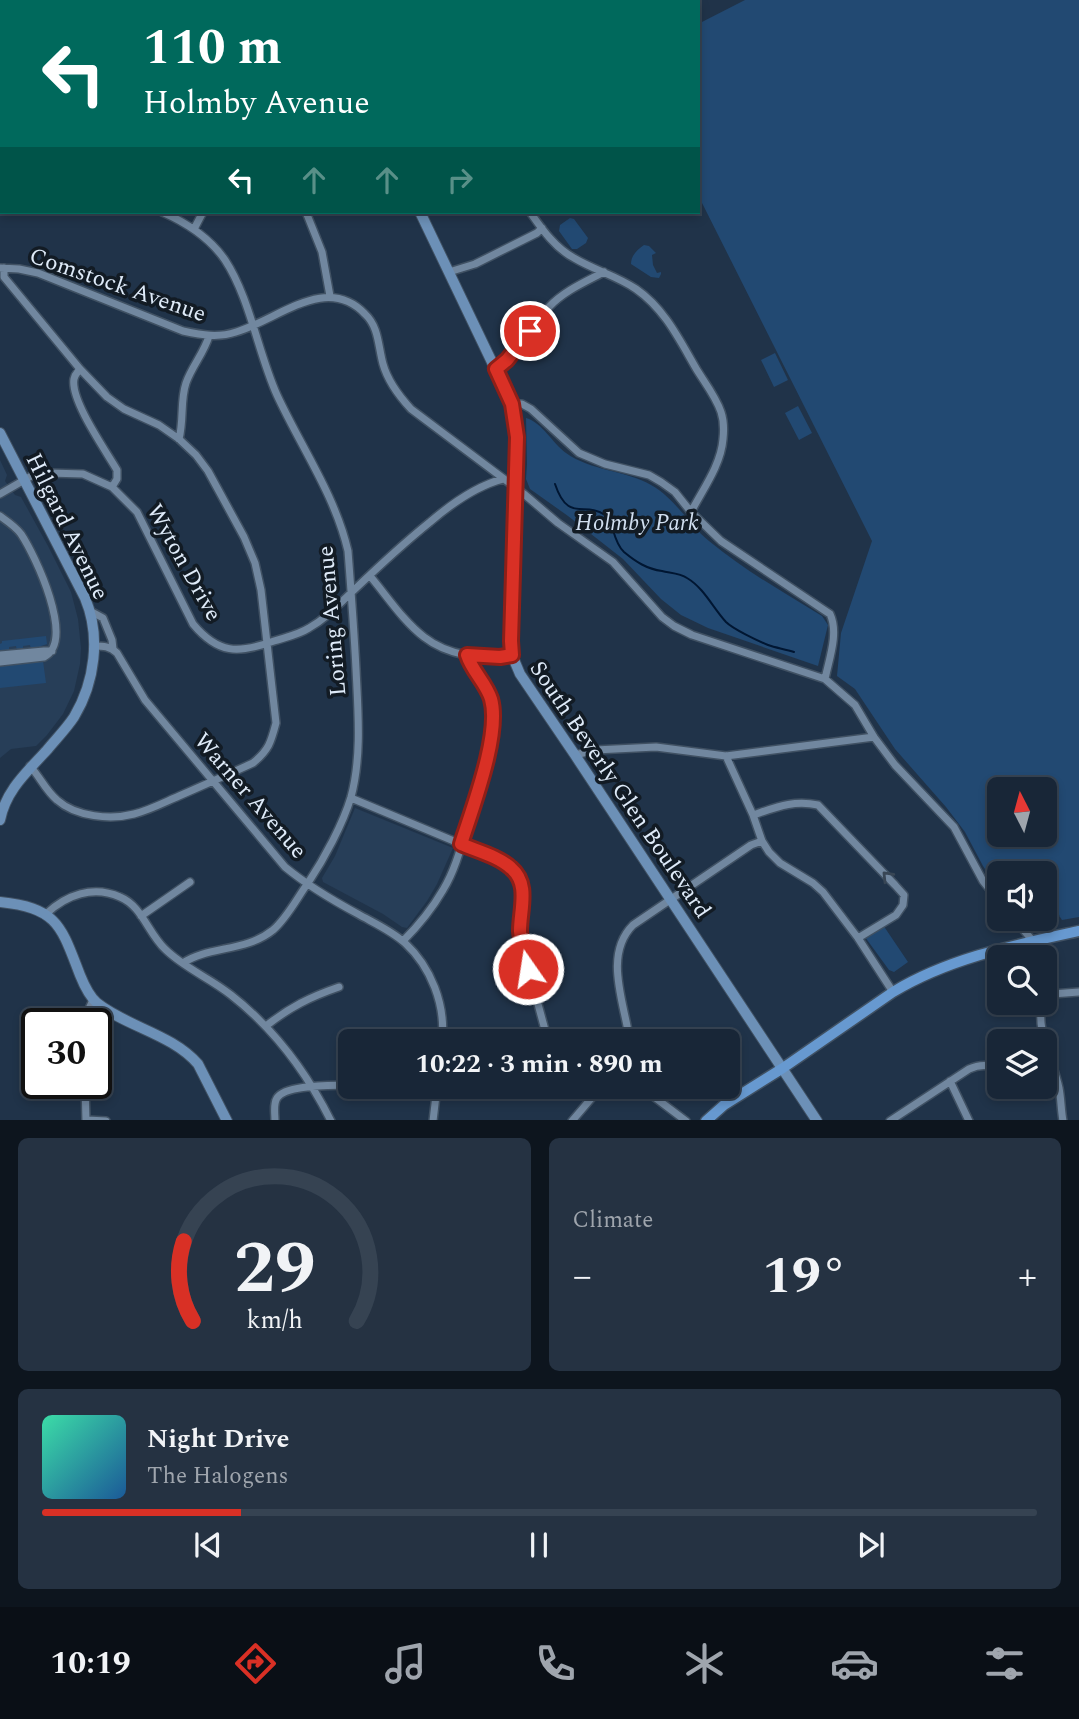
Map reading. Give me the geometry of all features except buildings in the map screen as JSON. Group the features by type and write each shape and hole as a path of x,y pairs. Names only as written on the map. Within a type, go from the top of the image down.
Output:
{"main road":[{"name":"South Beverly Glen Boulevard","path":"421,214 512,404 517,437 511,641 512,655 520,674 816,1120"},
{"name":"Hilgard Avenue","path":"0,433 79,585 90,611 94,646 91,674 82,703 60,734 11,790 0,820"},
{"path":"0,902 31,906 46,914 63,934 93,1000 117,1016 179,1047 193,1058 226,1120"},
{"path":"707,1120 724,1105 909,982 952,964 1079,931"}],"street":[{"name":"Loring Avenue","path":"166,214 194,229 211,243 225,260 239,285 277,394 334,508 343,532 348,551 352,592 358,736 357,765 351,797 333,840 282,921 260,938 183,963"},
{"path":"194,229 202,214"},
{"path":"307,214 322,252 330,296 346,300 368,317 379,342 386,374 399,396 411,409 558,523 613,562 662,617 674,626 692,635 825,679 855,705 895,765 954,827 987,886"},
{"path":"532,214 561,249 573,258 623,281 641,293 663,314 721,411 724,431 721,452 691,512"},
{"path":"449,272 475,264 542,228"},
{"path":"2,268 4,277 80,369 107,397 179,439 208,471 255,563 268,644 275,723 272,741 265,754 253,763 134,814 112,817 74,810 58,801 30,766"},
{"name":"Comstock Avenue","path":"2,268 38,273 183,331 209,336 236,332 304,302 330,296"},
{"path":"496,369 507,360 558,298 604,272"},
{"path":"179,439 187,380 209,336"},
{"path":"80,369 75,378 75,393 117,470 117,478 112,487"},
{"path":"512,404 522,404 530,409 579,453 605,464 649,475 661,482 675,492 721,541 830,614 834,621 834,633 825,679"},
{"name":"Wyton Drive","path":"0,494 39,473 83,474 112,487 137,512 193,624 213,643 239,650 268,644 308,629 334,611 429,522 450,506 490,483 503,479"},
{"path":"0,516 20,533 48,588 55,629 54,647 49,656 0,662"},
{"path":"370,576 425,638 444,648 467,655 512,655"},
{"name":"Warner Avenue","path":"90,611 103,618 113,640 113,649 145,700 285,867 307,884 387,930 403,941 418,957 437,993 443,1029"},
{"path":"94,646 113,649"},
{"path":"0,655 52,651"},
{"path":"403,941 429,912 451,875 486,762 492,724 491,699 467,655"},
{"path":"575,755 595,750 656,747 726,756 874,737"},
{"path":"726,756 769,852 780,863 823,892 858,938 893,992"},
{"path":"351,797 504,862 519,876 523,892 520,918 522,945 545,1029"},
{"path":"753,815 787,804 803,802 818,805 904,895 903,905 897,915 858,938"},
{"path":"628,1029 617,967 617,954 627,931 751,845 762,841"},
{"path":"141,916 190,882"},
{"path":"46,914 70,897 94,891 120,897 131,903 165,950 229,993 266,1026 313,1087 330,1120"},
{"path":"1024,931 1035,945"},
{"path":"266,1026 297,1003 339,987"},
{"path":"1057,994 1079,992"},
{"path":"89,1008 93,1000"},
{"path":"1040,1015 1041,1027 1059,1088 1063,1120"},
{"path":"892,1120 977,1065 987,1065"},
{"path":"950,1081 969,1120"},
{"path":"275,1120 276,1100 286,1090 338,1086"},
{"path":"85,1099 86,1120"},
{"path":"433,1120 436,1099"},
{"path":"573,1120 591,1099"},
{"path":"657,1099 685,1120"}],"shaded area":[{"path":"0,460 7,475 5,481 15,495 21,497 71,592 78,619 81,648 74,691 63,714 36,746 11,749 0,758"},
{"path":"355,808 453,848 437,884 407,928 323,882 322,878 335,856"}],"green space":[{"path":"745,0 1079,0 1079,917 1062,920 1057,910 1057,861 987,861 987,872 965,832 946,807 895,749 855,689 837,676 841,633 872,541 700,199 700,23"},
{"path":"570,218 574,219 588,238 586,243 577,249 572,249 559,231 560,225"},
{"path":"644,245 656,253 652,255 653,265 657,273 661,272 659,278 651,277 631,264 637,250"},
{"path":"775,353 788,380 774,387 761,360"},
{"path":"798,406 812,433 799,440 785,413"},
{"name":"Holmby Park","path":"526,418 537,424 561,449 576,459 641,480 660,491 722,552 822,616 828,625 818,666 708,628 681,615 661,599 623,559 530,489 526,479"},
{"path":"46,636 47,644 41,648 31,649 30,645 17,651 16,646 9,647 9,652 0,652 2,641"},
{"path":"43,661 46,683 0,688 0,665"},
{"path":"883,925 908,962 894,972 889,970 865,937"}],"waterway":[{"path":"555,484 560,496 571,507 605,515 620,547 633,559 651,569 684,576 698,587 729,625 768,645 794,652"}],"route":[{"path":"528,969 520,933 523,892 519,876 504,862 461,844 489,751 493,709 491,699 467,655 512,655 517,437 512,404 496,369 507,360 530,331"}]}
